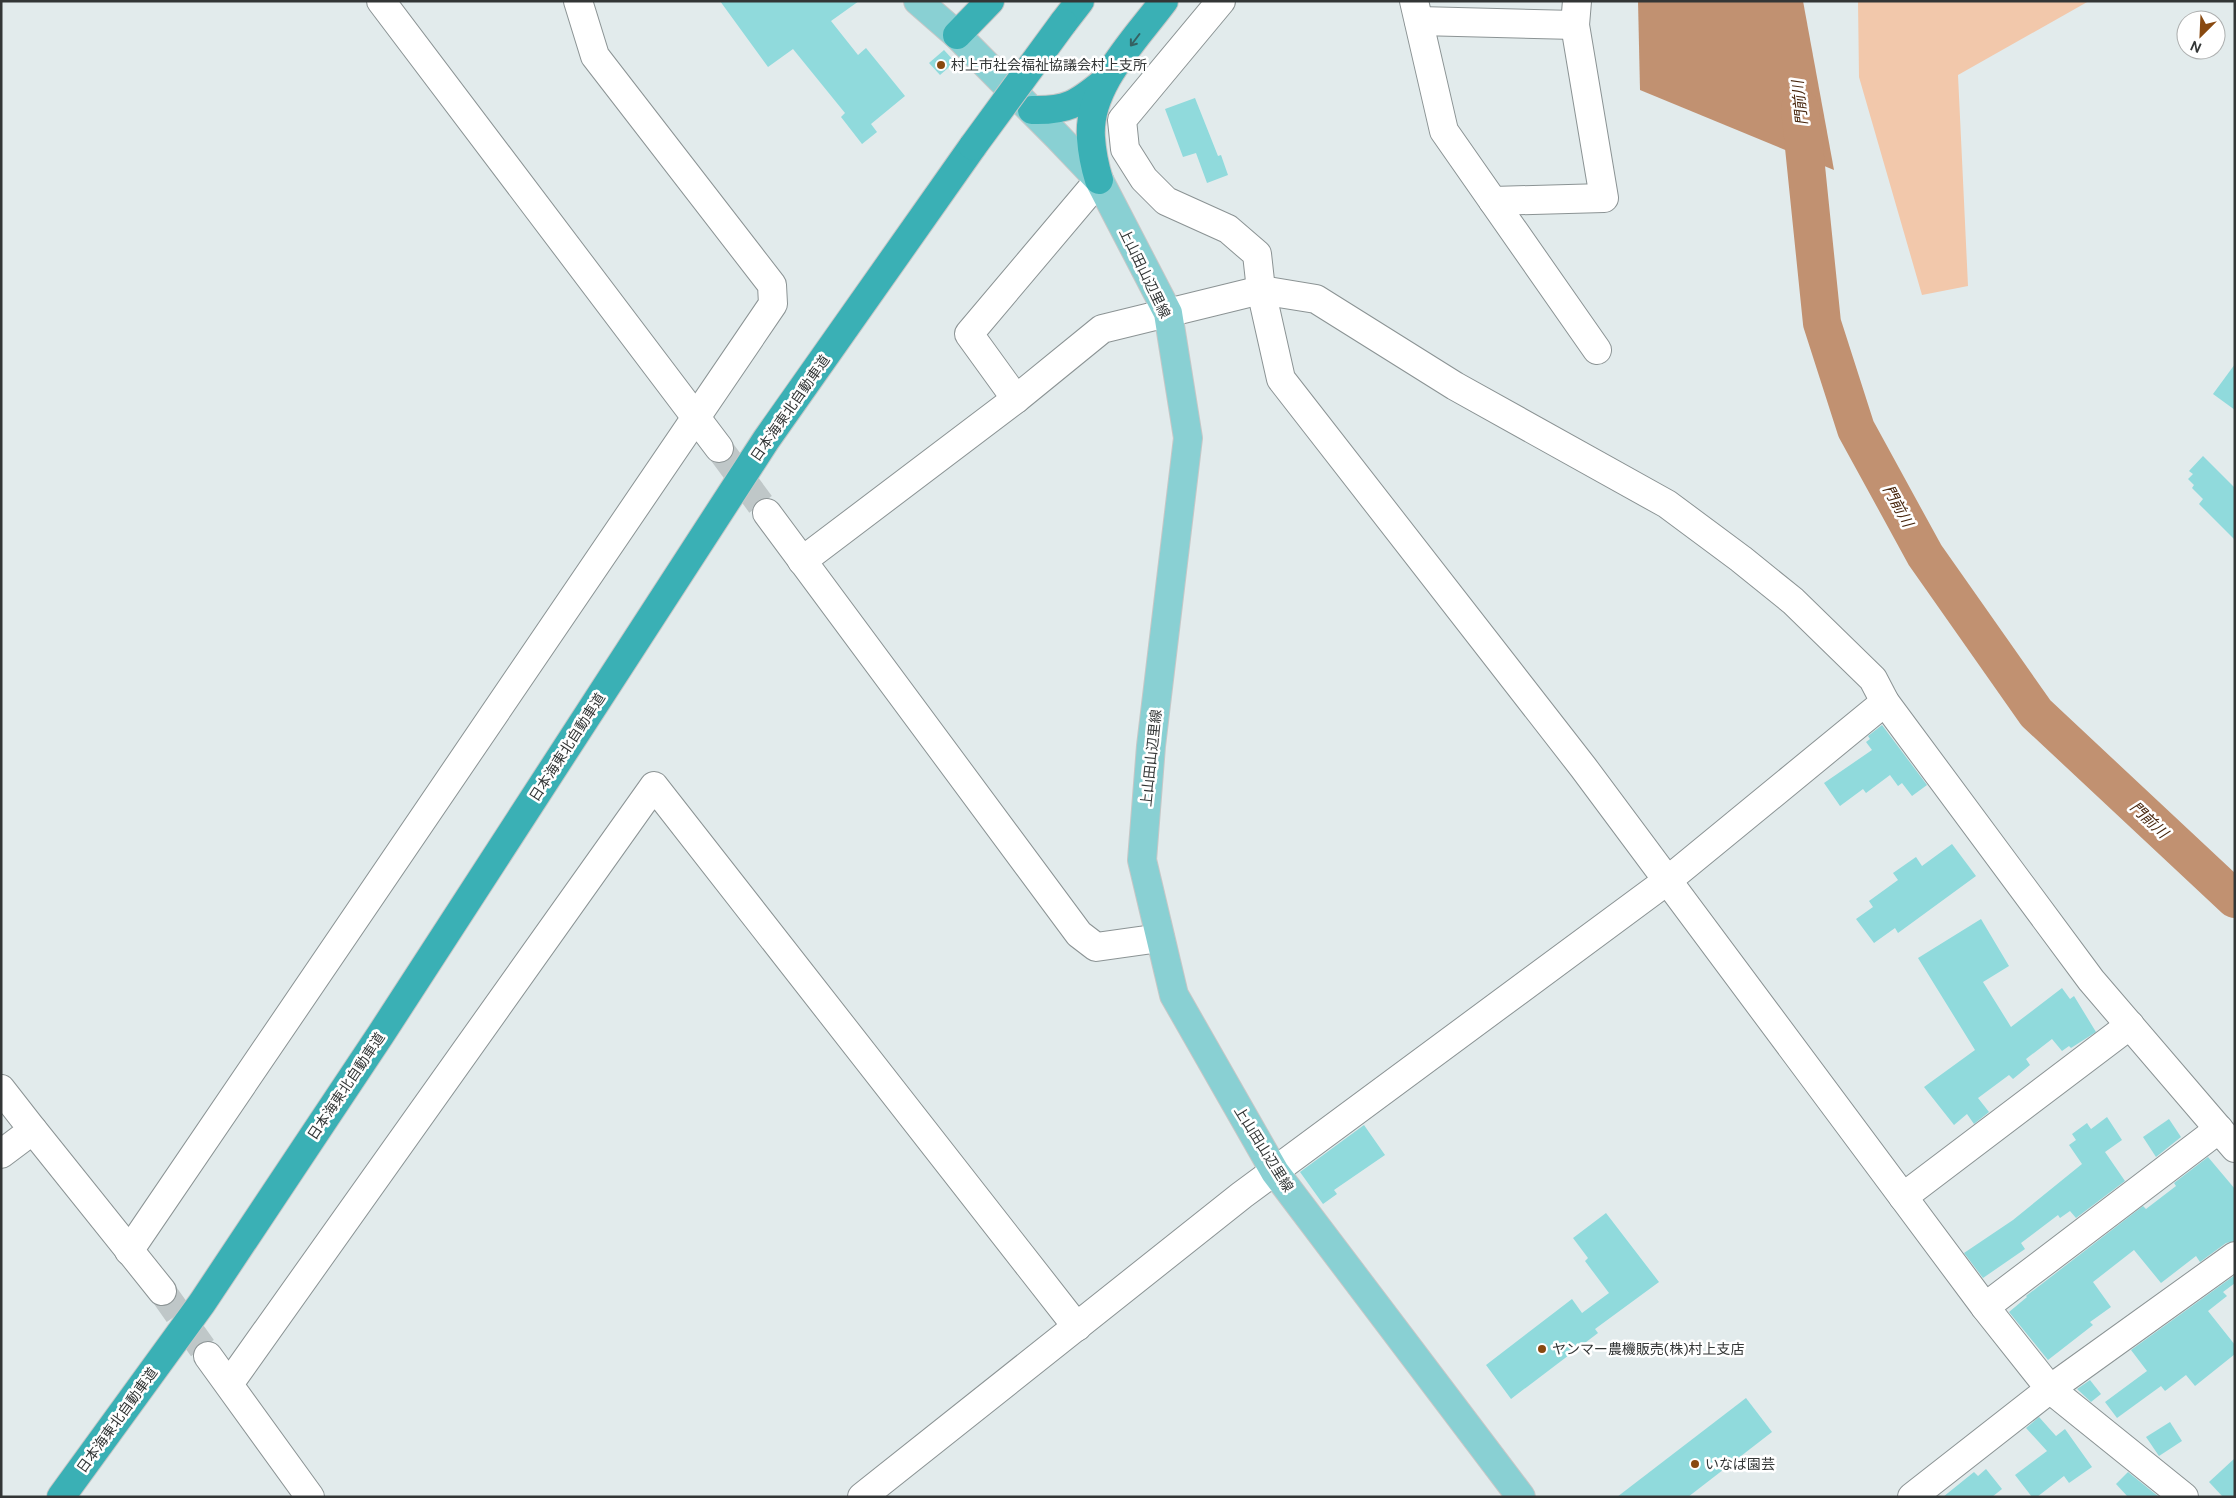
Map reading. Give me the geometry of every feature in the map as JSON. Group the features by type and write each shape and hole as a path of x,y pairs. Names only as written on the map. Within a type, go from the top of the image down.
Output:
{"highway":[{"path":"957,35 990,1"},
{"name":"日本海東北自動車道","path":"61,1497 202,1303 381,1034 766,440 973,146 1080,1"},
{"path":"1032,110 1054,110 1080,102 1104,82 1164,1"},
{"path":"1099,180 1090,136 1094,109 1104,82"}],"main road":[{"name":"上山田山辺里線","path":"918,1 957,35 1099,180 1168,313 1188,438 1151,746 1142,860 1174,995 1275,1172 1521,1497"}],"street":[{"path":"381,1 695,419 719,448"},
{"path":"129,1251 773,304 772,285 595,56 578,1"},
{"path":"1221,1 1122,120 1126,149 1144,179 1166,201 1228,229 1257,254 1261,290 1281,379 1583,767 1985,1307 2050,1388 2184,1497"},
{"path":"1493,201 1604,198 1576,13 1417,11 1444,131 1597,350"},
{"path":"1016,399 969,334 1099,180"},
{"path":"802,561 1016,399 1102,329 1261,290 1316,299 1455,386 1667,504 1741,559 1793,601 1873,679 1885,702 2091,980 2227,1138 1985,1307"},
{"path":"766,513 1079,934 1096,947 1160,938"},
{"path":"862,1497 893,1487 1077,1327 1242,1195 1668,880 1885,702"},
{"path":"229,1384 654,786 1077,1327"},
{"path":"1903,1197 2130,1025"},
{"path":"1,1089 162,1292"},
{"path":"1,1154 33,1130"},
{"path":"1919,1495 2050,1388 2235,1256"},
{"path":"208,1356 310,1497"}],"shaded area":[{"path":"1858,1 2089,1 1958,75 1968,286 1922,295 1859,77"}],"water":[{"path":"1638,1 1803,1 1834,170 1640,90"}],"building":[{"path":"720,1 859,1 831,21 858,55 866,48 905,96 871,124 877,132 862,144 841,117 845,113 793,49 768,67"},
{"name":"村上市社会福祉協議会村上支所","path":"944,50 955,62 940,75 929,63"},
{"path":"1195,98 1218,156 1221,155 1228,175 1207,183 1196,153 1183,157 1165,109"},
{"path":"2235,364 2235,410 2213,394"},
{"path":"2203,456 2235,488 2235,540 2199,504 2203,499 2192,488 2194,485 2188,479 2193,474 2189,471"},
{"path":"1882,725 1927,785 1912,796 1902,783 1898,786 1890,775 1866,793 1863,789 1840,806 1824,783 1872,750 1866,742 1870,739 1868,736"},
{"path":"1952,844 1976,876 1898,933 1895,928 1874,943 1856,919 1873,907 1869,901 1898,880 1893,873 1916,857 1922,866"},
{"path":"1981,919 2009,966 1983,982 2011,1027 2062,988 2070,999 2074,996 2096,1032 2071,1048 2069,1046 2062,1051 2052,1039 2026,1059 2030,1065 2013,1079 2009,1075 1978,1098 1989,1112 1974,1124 1967,1114 1954,1125 1924,1087 1975,1050 1918,958"},
{"path":"2107,1117 2122,1140 2105,1152 2125,1181 2076,1218 2070,1211 2060,1218 2058,1215 2021,1243 2025,1249 1983,1278 1964,1253 2013,1220 2082,1164 2069,1145 2076,1140 2072,1134 2087,1123 2091,1129"},
{"path":"2169,1119 2181,1137 2156,1157 2143,1137"},
{"path":"1364,1125 1385,1155 1334,1190 1337,1194 1323,1204 1300,1172"},
{"path":"2208,1157 2235,1189 2235,1241 2226,1243 2200,1262 2196,1256 2161,1283 2134,1250 2093,1282 2111,1307 2090,1322 2093,1325 2048,1360 2009,1312 2026,1296 2143,1206 2146,1209 2176,1186 2174,1183"},
{"path":"1606,1213 1659,1282 1595,1329 1598,1333 1511,1399 1486,1365 1572,1299 1582,1313 1609,1293 1585,1261 1588,1258 1573,1238"},
{"path":"2235,1275 2235,1283 2223,1292 2227,1296 2208,1311 2235,1345 2235,1354 2195,1386 2186,1375 2165,1391 2161,1386 2117,1418 2105,1402 2147,1371 2131,1350"},
{"path":"2090,1380 2101,1394 2091,1402 2077,1389"},
{"name":"いなば園芸","path":"1746,1398 1772,1432 1688,1497 1617,1497"},
{"path":"2039,1417 2056,1436 2065,1429 2092,1467 2069,1483 2064,1476 2037,1497 2032,1497 2015,1475 2047,1451 2026,1428"},
{"path":"2170,1422 2182,1441 2159,1456 2146,1437"},
{"path":"2235,1458 2235,1497 2223,1497 2209,1482"},
{"path":"1986,1469 2002,1489 1992,1497 1943,1497 1974,1472 1978,1476"},
{"path":"2128,1472 2159,1497 2128,1497 2116,1484"}],"waterway":[{"name":"門前川","path":"1800,108 1822,323 1856,429 1925,555 2036,713 2235,899"}],"tunnel":[{"path":"719,448 767,513"},
{"path":"162,1291 208,1356"}],"place":[{"name":"村上市社会福祉協議会村上支所","path":"941,65"},
{"name":"ヤンマー農機販売(株)村上支店","path":"1542,1349"},
{"name":"いなば園芸","path":"1695,1464"}]}
